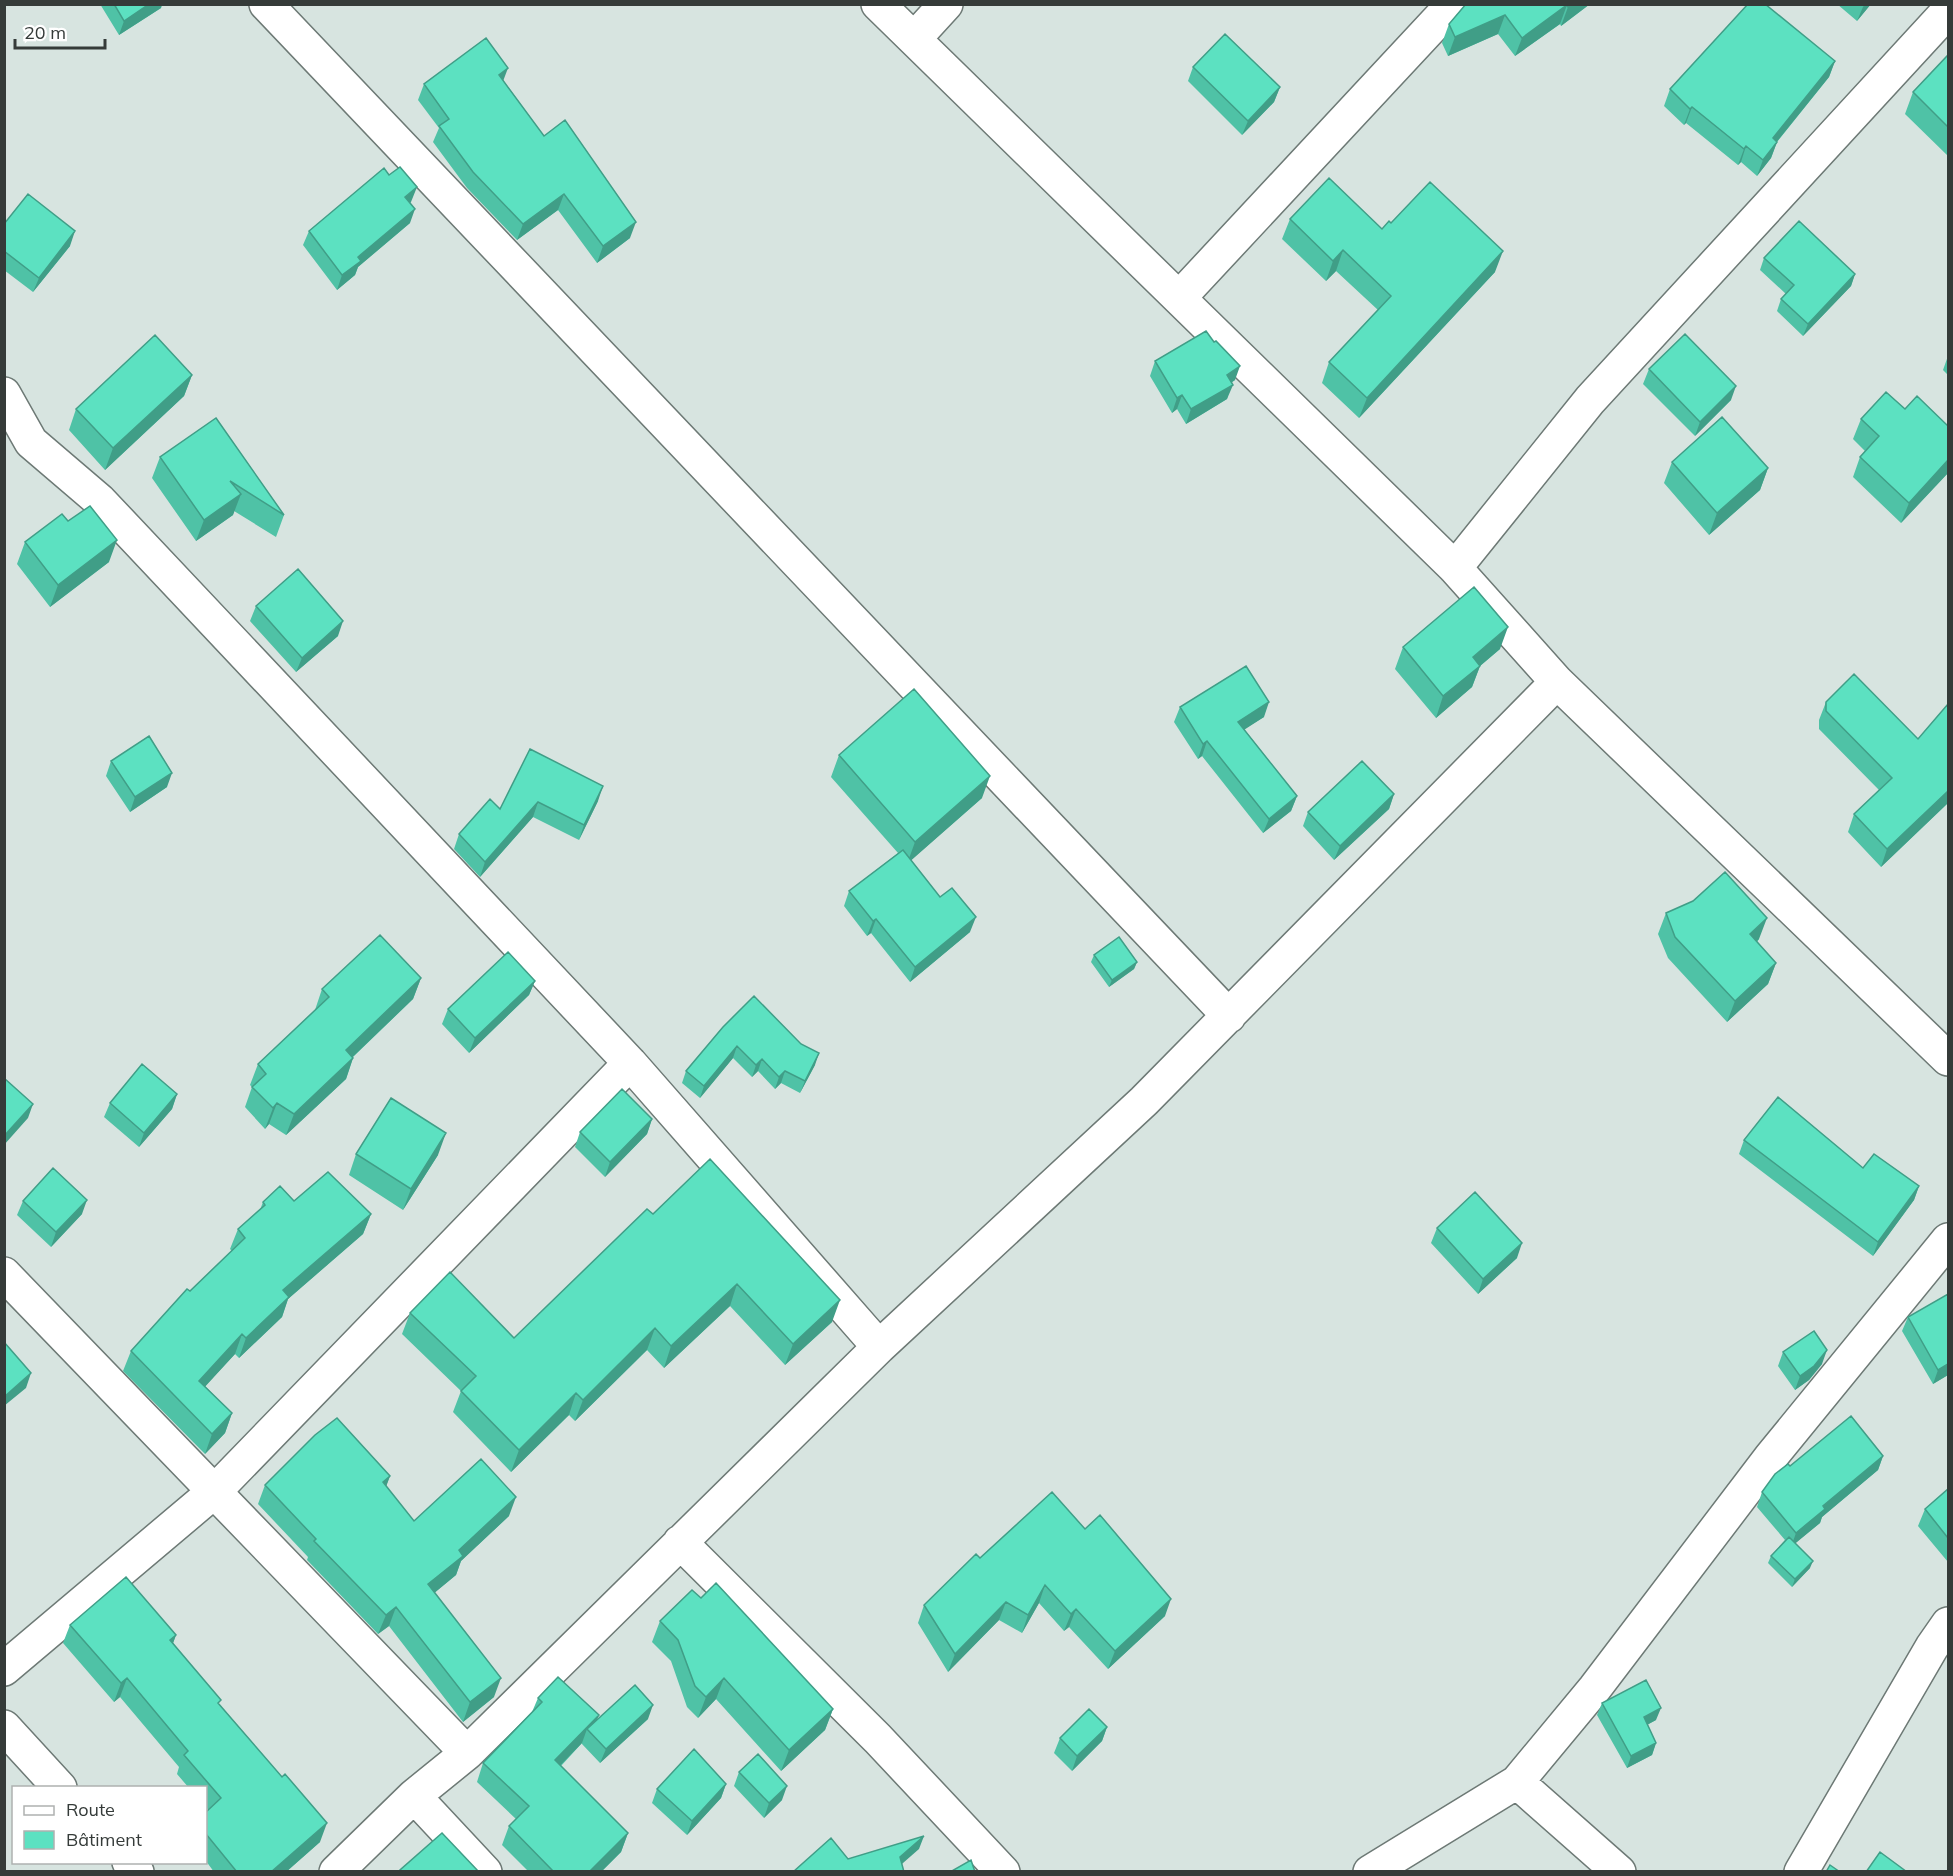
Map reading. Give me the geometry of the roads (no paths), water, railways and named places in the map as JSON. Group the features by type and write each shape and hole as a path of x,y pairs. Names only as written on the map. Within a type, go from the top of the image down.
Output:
{"street":[{"path":"266,4 1229,1016"},
{"path":"878,4 1455,568 1557,682 1948,1059"},
{"path":"914,39 946,4"},
{"path":"1179,298 1453,4"},
{"path":"1455,568 1590,400 1948,11"},
{"path":"4,394 31,442 100,501 630,1063 879,1347"},
{"path":"336,1872 414,1796 467,1753 879,1347 1144,1101 1557,682"},
{"path":"4,1669 216,1490 630,1063"},
{"path":"1370,1872 1517,1782 1595,1688 1770,1458 1948,1240"},
{"path":"4,1274 216,1490 467,1753"},
{"path":"680,1542 878,1739 1003,1872"},
{"path":"1801,1872 1932,1647 1948,1624"},
{"path":"4,1727 58,1786"},
{"path":"1517,1782 1619,1872"},
{"path":"414,1796 485,1872"}]}
